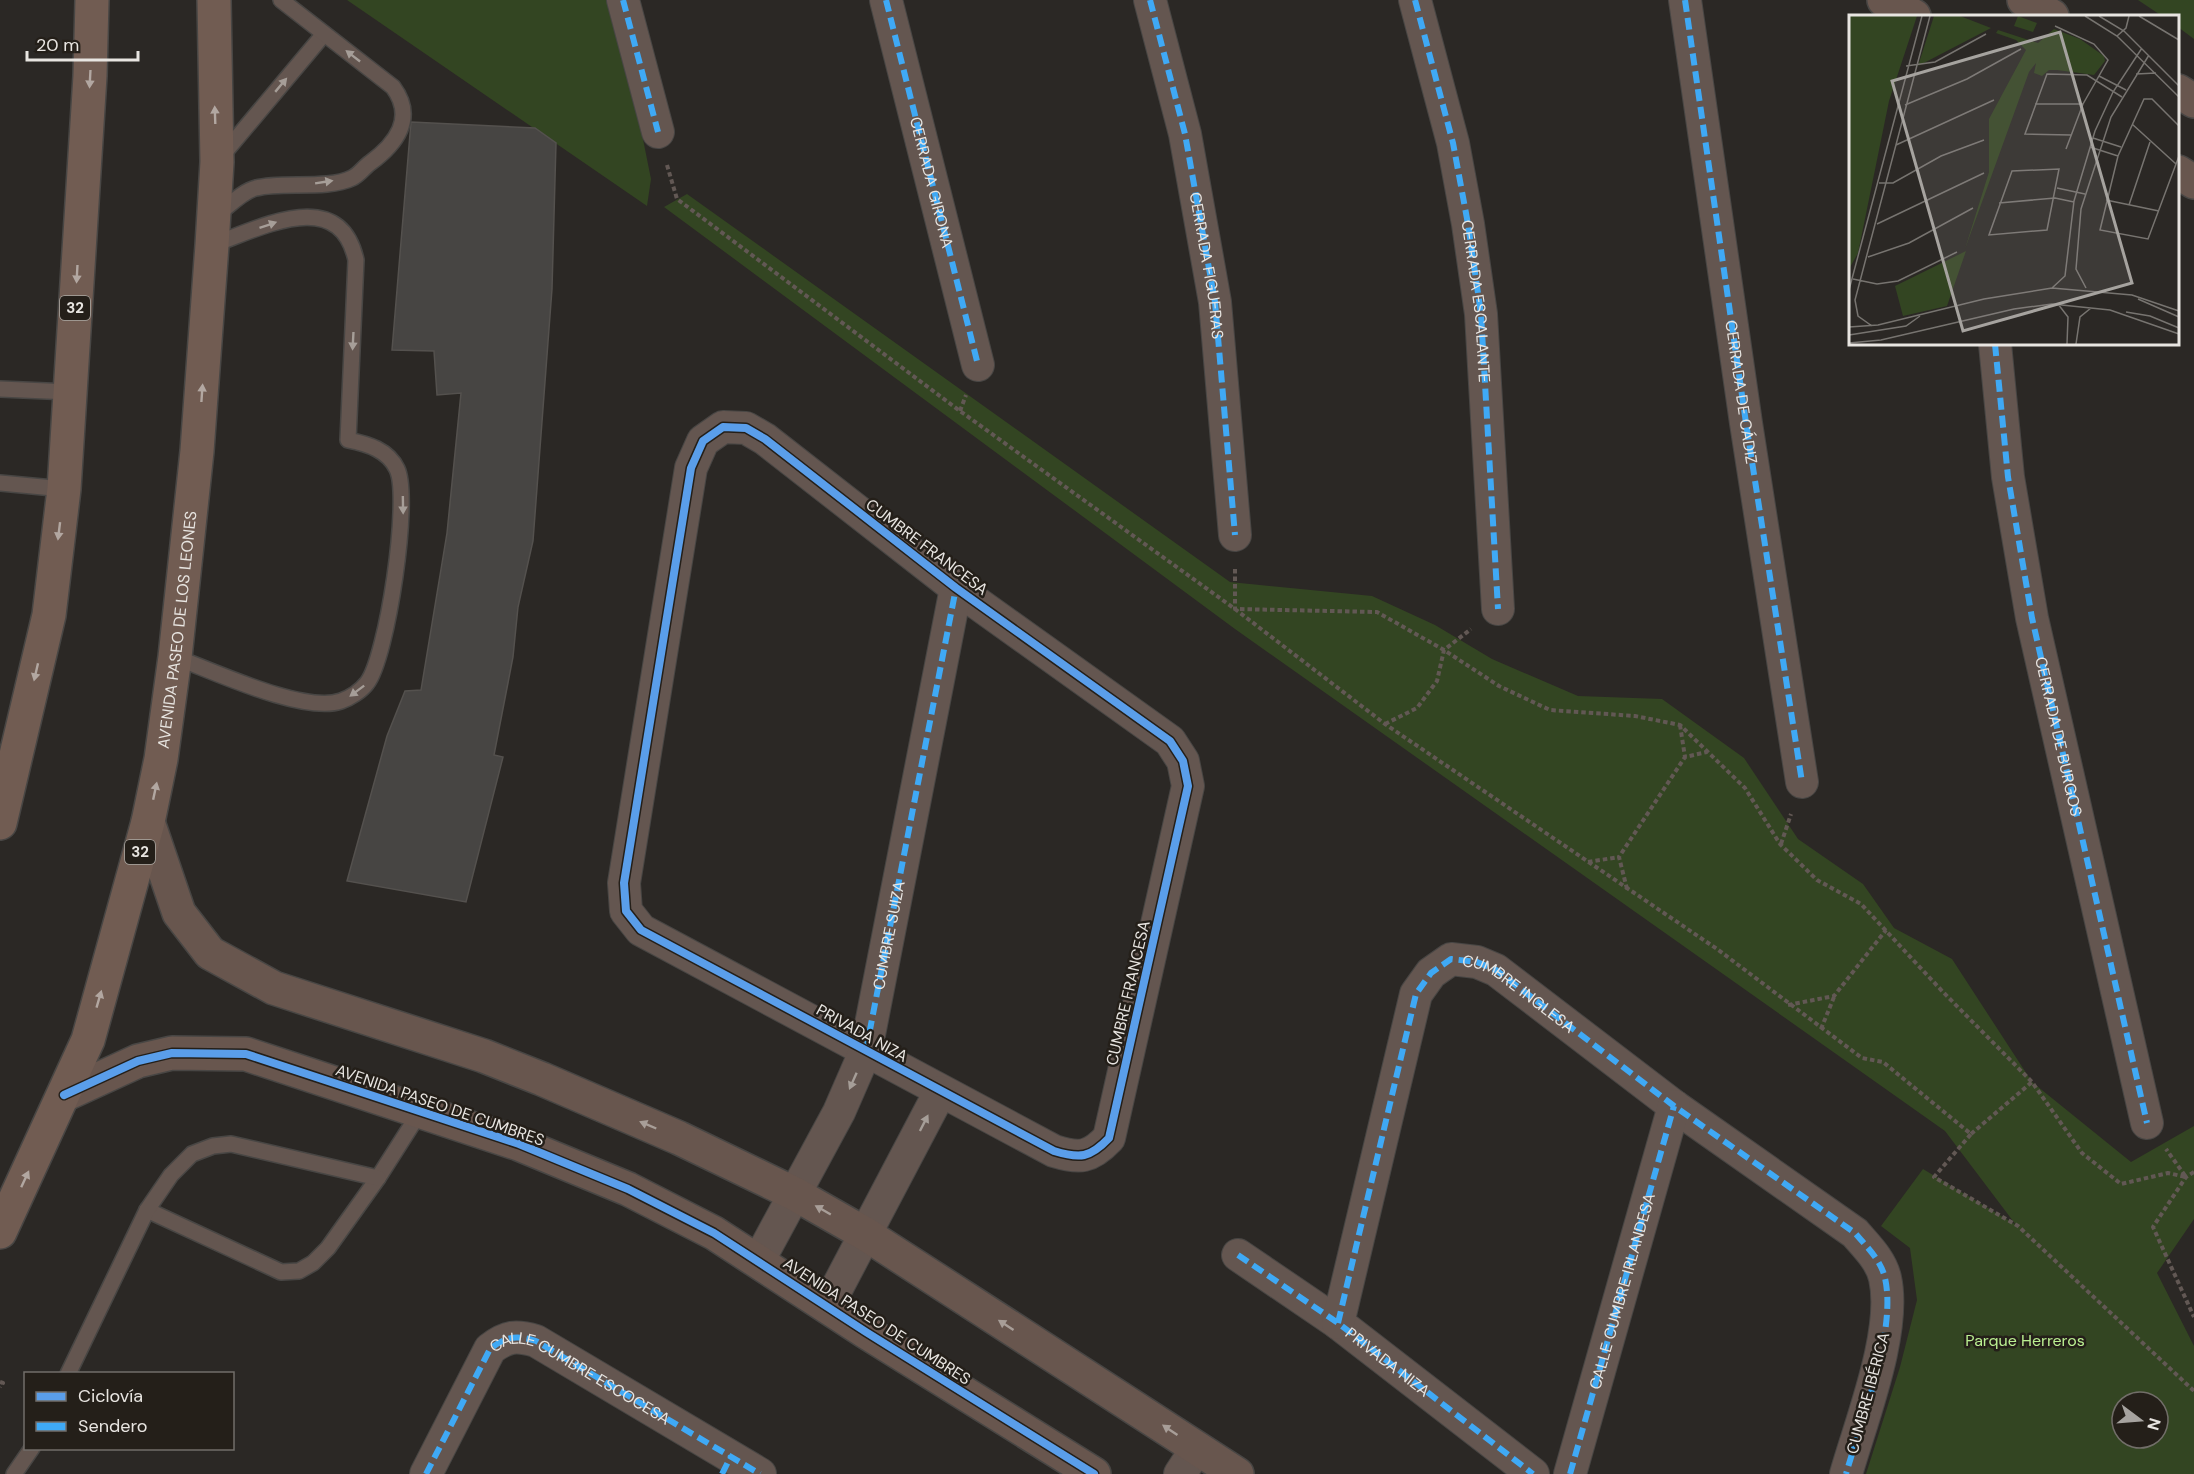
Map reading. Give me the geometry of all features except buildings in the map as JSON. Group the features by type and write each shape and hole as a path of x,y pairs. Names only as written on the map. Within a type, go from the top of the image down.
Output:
{"main road":[{"name":"32","path":"0,823 49,615 64,489 92,0"},
{"name":"AVENIDA PASEO DE LOS LEONES","path":"0,1232 88,1040 148,822 161,759 176,657 197,451 213,231 217,162 214,0"}],"street":[{"path":"623,0 658,132"},
{"name":"CERRADA GIRONA","path":"886,0 978,365"},
{"name":"CERRADA FIGUERAS","path":"1150,0 1185,134 1215,302 1235,535"},
{"name":"CERRADA ESCALANTE","path":"1415,0 1453,143 1479,303 1498,609"},
{"name":"CERRADA DE CÁDIZ","path":"1685,0 1746,423 1802,782"},
{"path":"1884,0 1912,15"},
{"path":"2024,0 2050,15"},
{"path":"2179,92 2194,101"},
{"path":"2179,173 2194,182"},
{"name":"CERRADA DE BURGOS","path":"1995,345 2008,477 2032,618 2147,1123"},
{"name":"CUMBRE FRANCESA","path":"626,911 624,883 691,468 703,441 723,428 746,428 756,433 956,588 1170,741 1183,760 1188,786 1183,809 1109,1138 1095,1153"},
{"name":"CUMBRE SUIZA","path":"759,1260 839,1112 866,1050 956,588"},
{"path":"148,822 179,914 210,953 274,988 484,1056 532,1075 679,1138 795,1194 867,1235 1189,1461 1236,1474"},
{"name":"PRIVADA NIZA","path":"626,911 641,930 1054,1152 1073,1157 1095,1153"},
{"name":"CUMBRE INGLESA","path":"1338,1323 1416,994 1431,973 1451,959 1476,962 1496,970 1674,1106 1855,1233 1873,1253 1885,1276"},
{"name":"AVENIDA PASEO DE CUMBRES","path":"64,1095 138,1061 172,1053 246,1054 519,1144 628,1189 714,1233 1094,1474"},
{"path":"828,1305 867,1235 940,1092"},
{"name":"CALLE CUMBRE IRLANDESA","path":"1570,1474 1674,1106"},
{"name":"PRIVADA NIZA","path":"1238,1255 1338,1323 1533,1474"},
{"name":"CUMBRE IBÉRICA","path":"1846,1474 1884,1339 1888,1312 1885,1276"},
{"name":"CALLE CUMBRE ESCOCESA","path":"426,1474 490,1348 505,1337 519,1336 536,1341 727,1465 760,1474"}],"lane":[{"path":"213,231 254,188 306,185 352,178 388,151 399,134 404,109 401,98 393,87 281,0"},
{"path":"217,162 324,34"},
{"path":"176,657 254,687 306,702 325,704 341,701 358,692 368,682 385,625 403,513 398,470 386,454 366,444 348,440 357,260 352,242 344,229 327,219 310,217 213,231"},
{"path":"0,389 70,392"},
{"path":"0,483 64,489"},
{"path":"147,1210 282,1272 299,1271 314,1263 328,1248 378,1178 420,1112"},
{"path":"69,1372 147,1210 178,1168 192,1154 213,1146 231,1144 378,1178"},
{"path":"14,1474 31,1450"}],"path":[{"path":"658,132 677,199 960,411 1235,609 1385,724 1717,949 1788,1005 1862,1058 1882,1062 1971,1134"},
{"path":"1235,535 1235,609"},
{"path":"1235,609 1377,612 1444,650 1498,686 1550,710 1635,716 1680,725 1745,788 1780,844 1817,880 1861,904 1943,992 2032,1082 2082,1153 2121,1184 2168,1173 2186,1177"},
{"path":"1385,724 1417,708 1437,681 1444,650 1498,609"},
{"path":"1588,862 1619,857 1684,757 1680,725"},
{"path":"1684,757 1708,752"},
{"path":"1619,857 1628,889"},
{"path":"1821,1029 1834,996 1886,930"},
{"path":"1788,1005 1834,996"},
{"path":"2032,1082 1971,1134 1934,1177 2018,1226 2194,1391"},
{"path":"2147,1123 2186,1177"},
{"path":"2194,1172 2186,1177 2153,1227 2194,1317"},
{"path":"0,1382 3,1383 0,1387"}],"green space":[{"path":"347,0 615,0 651,179 647,206"},
{"path":"2138,0 2194,0 2194,39 2179,28 2179,15 2160,15"},
{"name":"Parque Herreros","path":"687,194 1230,582 1372,596 1435,625 1492,659 1578,696 1662,699 1744,758 1798,839 1863,884 1894,928 1952,959 2032,1082 2131,1162 2194,1126 2194,1219 2157,1273 2194,1346 2194,1474 1866,1474 1900,1367 1917,1300 1910,1248 1881,1226 1923,1169 2016,1225 1945,1131 1235,629 664,207"}],"marked path":[{"path":"623,0 658,132"},
{"path":"886,0 978,365"},
{"path":"1150,0 1185,134 1215,302 1235,535"},
{"path":"1415,0 1453,143 1481,314 1498,609"},
{"path":"1685,0 1746,423 1802,782"},
{"path":"1995,345 2008,477 2032,618 2147,1123"},
{"path":"866,1050 956,588"},
{"path":"1338,1323 1416,994 1431,973 1451,959 1477,962 1496,970 1674,1106 1855,1233 1873,1254 1885,1278 1886,1324 1876,1376 1846,1474"},
{"path":"1570,1474 1674,1106"},
{"path":"1238,1255 1338,1323 1533,1474"},
{"path":"426,1474 490,1349 502,1341 517,1337 536,1341 760,1474"},
{"path":"722,1474 731,1456"}],"cycle path":[{"path":"723,427 746,428 765,439 956,588 1170,741 1183,761 1188,786 1109,1138 1096,1150 1078,1156 1054,1151 641,930 626,911 624,883 691,468 703,441 723,427"},
{"path":"64,1095 138,1061 172,1053 246,1054 519,1144 628,1189 714,1233 866,1332 1094,1474"}]}
